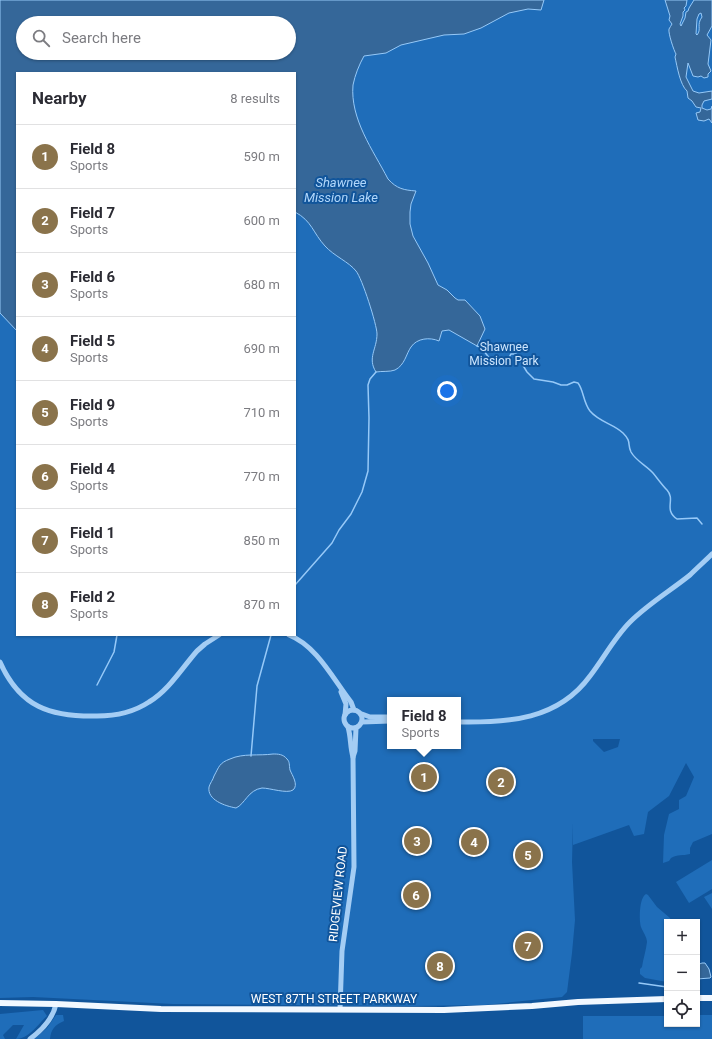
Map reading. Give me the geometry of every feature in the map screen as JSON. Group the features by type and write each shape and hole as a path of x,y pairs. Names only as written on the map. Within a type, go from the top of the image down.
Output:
{"main road":[{"path":"700,998 712,998"},
{"name":"WEST 87TH STREET PARKWAY","path":"0,1003 161,1009 444,1010 532,1006 578,1002 664,999"}],"street":[{"path":"461,722 485,722 519,719 543,712 565,701 576,692 588,678 611,645 629,623 652,602 690,575 712,554"},
{"path":"0,662 5,674 18,691 27,700 38,707 52,712 74,716 102,716 118,714 139,708 158,696 197,651 217,636"},
{"path":"291,636 301,642 317,656 351,702 354,710"},
{"path":"337,684 346,704 344,723 348,727 351,736 351,751 353,757"},
{"path":"345,715 350,710 354,710 370,716 387,717"},
{"path":"348,727 356,728 360,726 362,722 362,714"},
{"path":"362,722 387,721"},
{"path":"353,757 355,750 356,728"},
{"name":"RIDGEVIEW ROAD","path":"340,1010 342,951 354,867 353,757"},
{"path":"30,1039 42,1029 50,1019 56,1004"}],"green space":[{"name":"Shawnee Mission Park","path":"0,0 712,0 712,834 693,842 690,848 690,854 676,856 663,863 664,835 669,814 679,809 679,800 686,796 694,777 686,763 669,796 648,812 644,834 634,836 629,825 573,845 573,823 572,862 575,920 567,992 562,997 485,1005 412,1006 173,1004 33,997 0,998","holes":["593,739 620,739 618,747 604,752 593,741"]},
{"path":"712,860 712,889 689,903 676,882"},
{"path":"712,893 712,909 704,897"},
{"path":"646,894 648,895 657,907 670,919 664,919 664,981 645,978 640,974 647,942 646,936 641,927 640,919 640,909"},
{"path":"43,1010 47,1016 25,1037 16,1039 24,1025 13,1025 3,1035 5,1039 0,1039 0,1014"},
{"path":"56,1015 63,1015 64,1021 54,1028 50,1039 34,1039 47,1028"},
{"path":"700,1015 712,1015 712,1039 583,1039 583,1016 664,1016 664,1027 700,1027"}],"water":[{"name":"Shawnee Mission Lake","path":"0,0 544,0 541,10 528,9 509,13 481,28 464,34 444,35 401,45 386,53 364,56 357,70 353,85 353,98 359,122 388,179 394,185 401,188 416,191 411,204 410,224 413,236 438,285 447,290 458,300 465,300 480,316 485,329 477,346 449,330 442,331 439,341 424,339 414,344 401,365 395,370 376,372 372,362 377,339 375,321 359,275 353,268 325,246 309,223 296,213 296,72 16,72 16,330 0,313"},
{"path":"665,0 687,0 680,24 681,26 686,12 694,0 712,0 712,26 707,35 711,40 708,64 711,71 708,74 708,77 704,78 701,76 693,76 688,63 686,77 693,91 699,93 712,91 712,99 704,101 702,108 707,110 711,109 712,106 712,123 709,119 704,121 698,120 696,113 700,112 701,108 696,107 688,98 687,91 678,70 675,57 676,54 669,34 669,29 672,24 669,20 670,16","holes":["701,13 702,17 699,22 699,31 697,35 697,19"]},
{"path":"246,755 282,755 289,761 290,770 295,783 295,788 293,790 283,791 262,788 257,789 253,791 236,808 218,802 209,792 209,786 218,768 224,762 235,757"},
{"path":"705,963 709,969 710,978 700,979 700,964"}],"waterway":[{"path":"477,346 483,350 492,361 498,364 505,362 511,354 516,354 527,372 534,379 561,385 567,385 574,382 578,383 590,411 598,418 623,433 628,441 633,455 651,470 667,490 670,497 670,508 673,515 677,519 697,518 702,524"},
{"path":"296,584 332,543 339,530 351,514 362,492 368,471 368,385 370,379 376,372"},
{"path":"97,685 114,652 117,636"},
{"path":"251,756 257,686 271,636"},
{"path":"639,983 664,987"}],"place":[{"name":"Field 8","path":"424,777"},
{"name":"Field 7","path":"501,782"},
{"name":"Field 6","path":"417,841"},
{"name":"Field 5","path":"474,842"},
{"name":"Field 9","path":"528,855"},
{"name":"Field 4","path":"416,895"},
{"name":"Field 1","path":"528,946"},
{"name":"Field 2","path":"440,966"}]}
